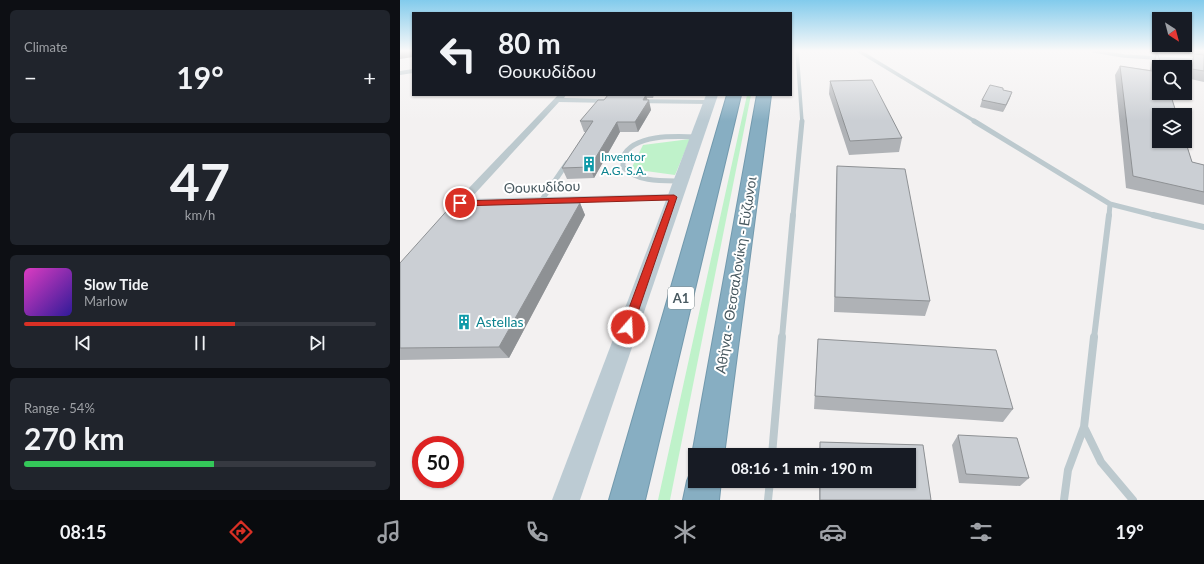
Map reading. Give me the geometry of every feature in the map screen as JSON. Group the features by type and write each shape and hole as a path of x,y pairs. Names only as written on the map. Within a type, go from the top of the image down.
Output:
{"highway":[{"name":"Α1","path":"627,500 734,96"},
{"name":"Αθήνα - Θεσσαλονίκη - Εύζωνοι","path":"709,448 764,96"},
{"path":"701,500 703,488"}],"main road":[{"path":"566,500 677,189 711,99"}],"street":[{"path":"444,221 560,98 711,99"},
{"name":"Θουκυδίδου","path":"460,203 541,201 677,189"}],"lane":[{"path":"773,448 802,119 799,74"},
{"path":"898,74 1110,204 1204,227"},
{"path":"677,189 635,176 625,171 622,163 623,155 628,148 640,142 678,136 696,137"},
{"path":"541,201 572,156"},
{"path":"1064,500 1068,470 1084,427 1110,204"},
{"path":"1084,427 1101,462 1132,500"},
{"path":"768,500 769,488"}],"green space":[{"path":"747,96 751,96 670,500 658,500"},
{"path":"690,139 675,175 631,169 643,145"}],"building":[{"path":"1121,74 1152,74 1152,100 1172,100 1175,108 1152,108 1152,148 1188,148 1192,162 1204,165 1204,192 1133,176"},
{"path":"872,80 902,138 850,141 830,81"},
{"path":"990,85 1012,92 1006,105 982,100"},
{"path":"607,96 645,96 643,100 649,100 635,122 617,122 590,167 562,168 593,121 580,121 598,100 604,100"},
{"path":"837,166 905,169 930,301 835,297"},
{"name":"Astellas","path":"580,203 499,347 400,348 400,263 452,205"},
{"path":"818,339 996,350 1013,409 815,396"},
{"path":"958,435 1017,438 1029,478 966,474"},
{"path":"820,442 923,445 931,500 820,500 820,488 916,488 916,448 820,448"}],"place":[{"name":"Inventor A.G. S.A.","path":"589,164"},
{"name":"Astellas","path":"464,322"}],"route":[{"path":"460,203 674,197 628,327"}]}
